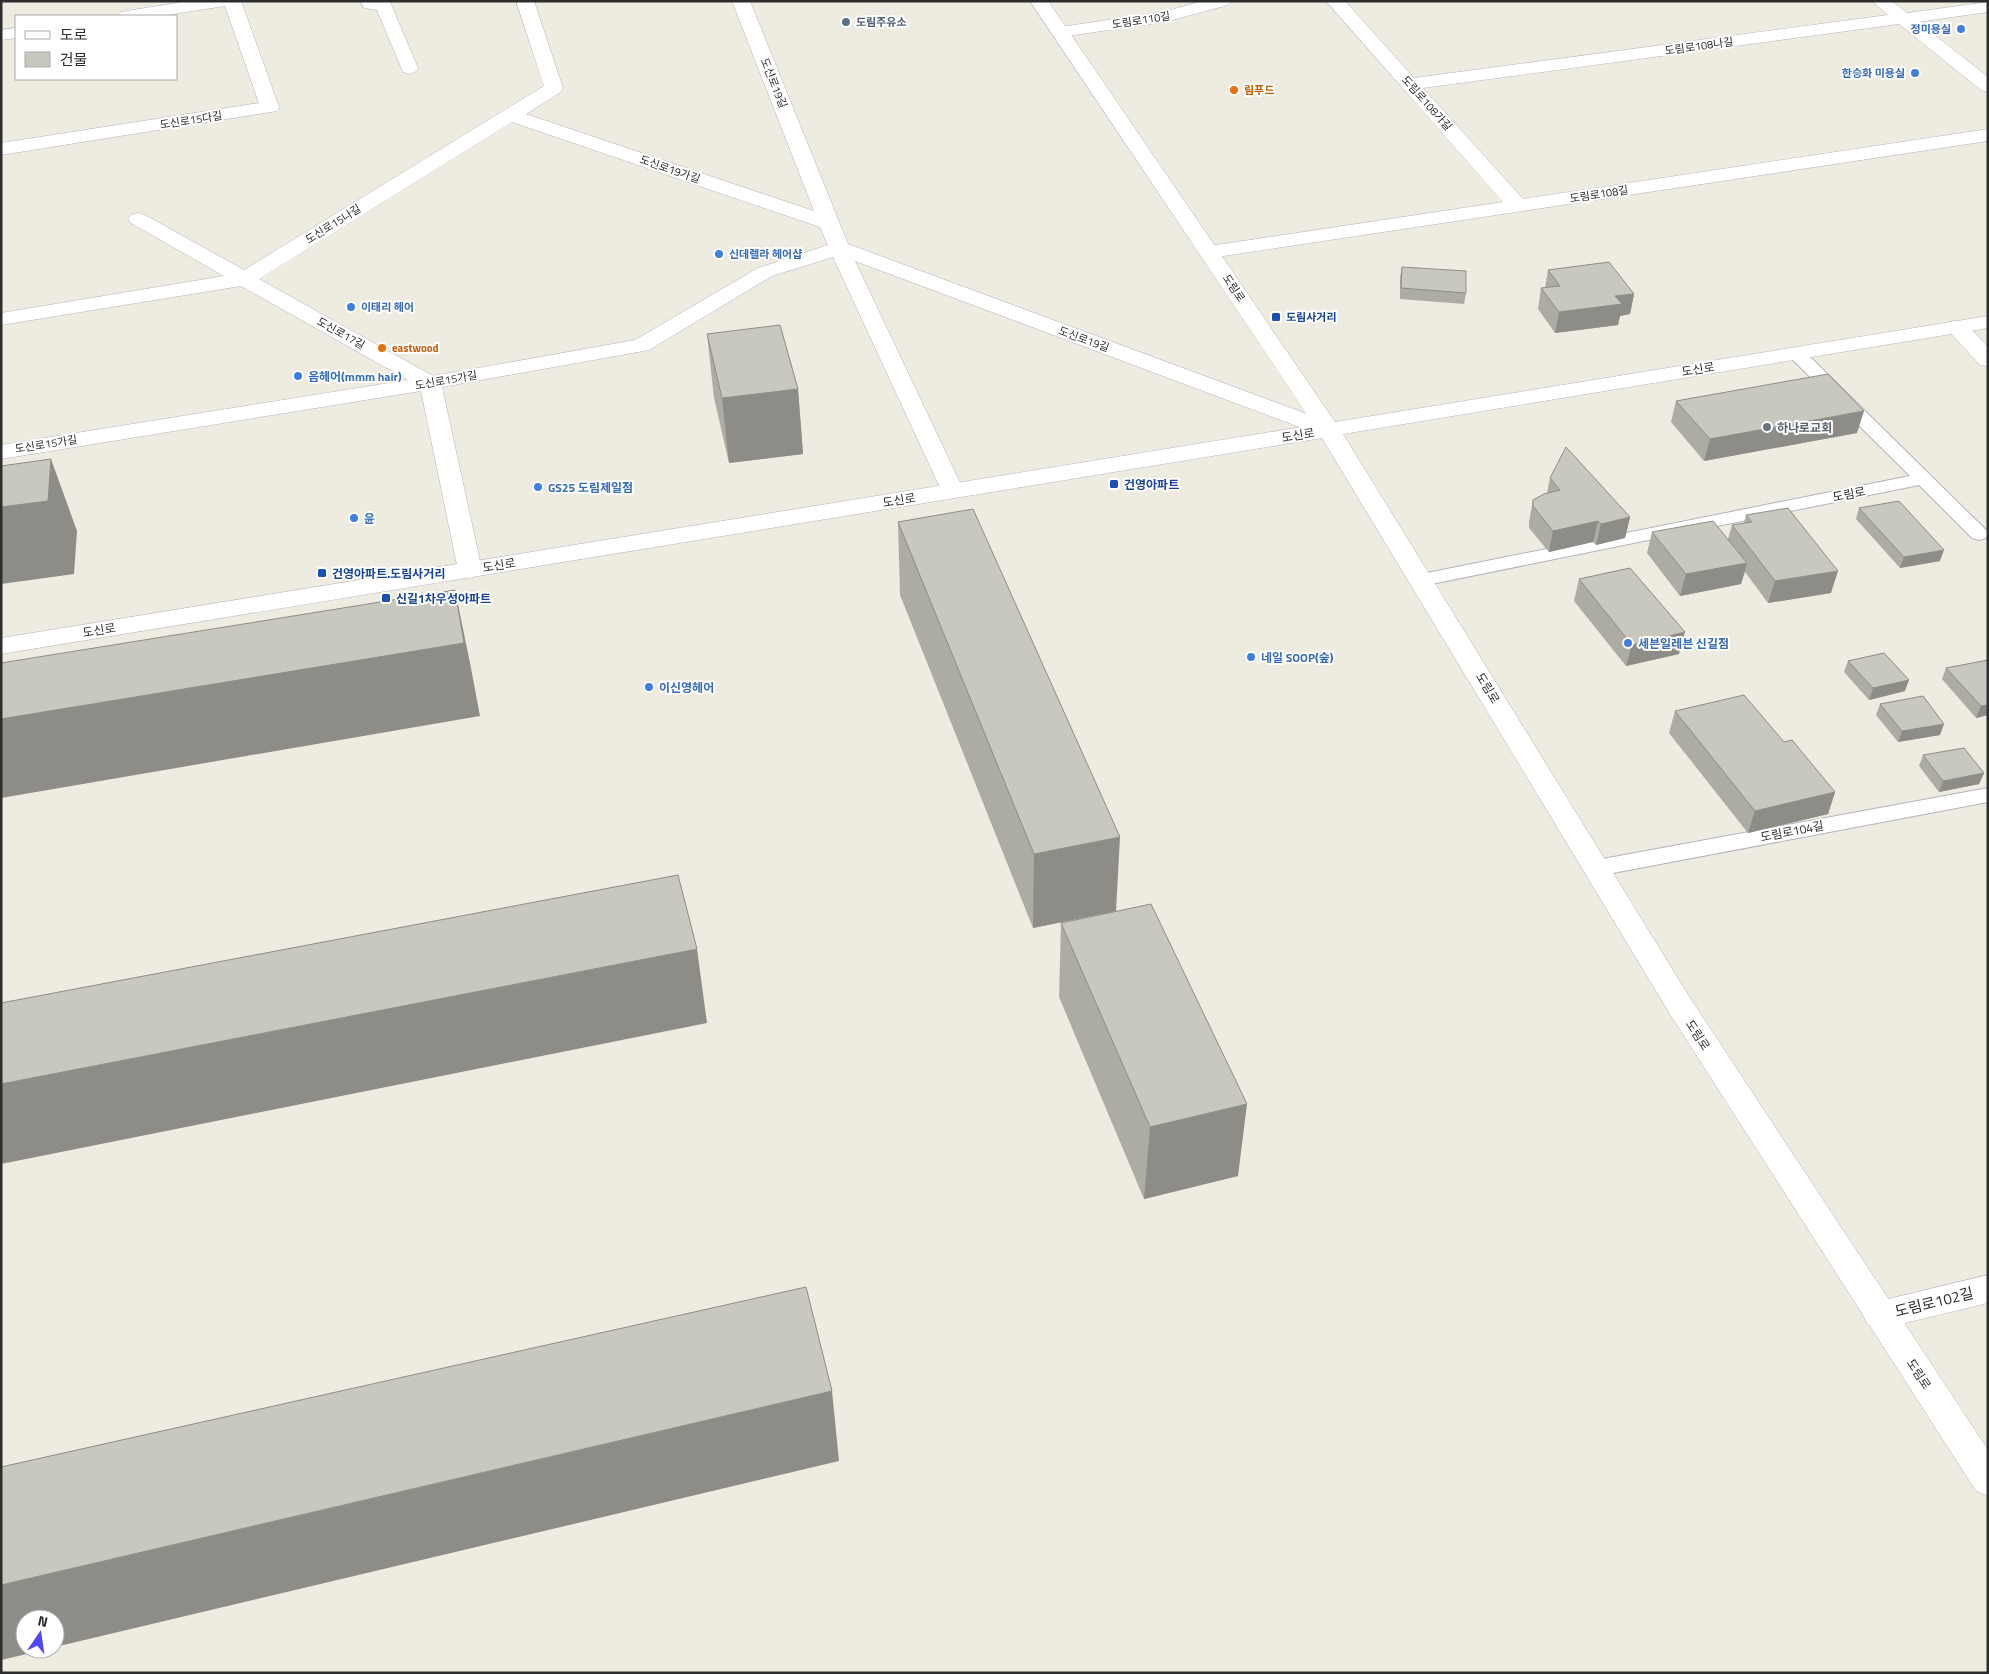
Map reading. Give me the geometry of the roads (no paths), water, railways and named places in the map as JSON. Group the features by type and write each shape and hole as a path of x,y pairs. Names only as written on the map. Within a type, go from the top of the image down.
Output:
{"street":[{"path":"133,15 226,1"},
{"name":"도신로15다길","path":"1,149 270,107 232,1"},
{"path":"369,1 370,4 384,6 409,68"},
{"name":"도신로15나길","path":"1,319 244,279 554,88 525,1"},
{"name":"도신로19길","path":"741,1 839,248 952,491"},
{"name":"도림로","path":"1039,1 1330,430 1680,1006 1988,1480"},
{"name":"도림로110길","path":"1060,32 1165,17 1222,1"},
{"name":"도림로108가길","path":"1335,1 1518,206"},
{"path":"1881,1 1988,86"},
{"name":"도림로108나길","path":"1410,84 1903,18 1982,5"},
{"path":"1,35 15,33"},
{"name":"도신로19가길","path":"511,115 829,223"},
{"name":"도림로108길","path":"1210,252 1988,135"},
{"name":"도신로17길","path":"138,219 430,383"},
{"name":"도신로19길","path":"839,248 1330,430"},
{"name":"도신로15가길","path":"1,452 430,383 641,345 765,272 839,248"},
{"name":"도신로","path":"1,646 1988,322"},
{"path":"1956,327 1988,360"},
{"path":"430,383 470,570"},
{"name":"도림로102길","path":"1880,1315 1988,1289"}],"lane":[{"path":"1796,353 1979,534"},
{"name":"도림로","path":"1422,580 1923,479"},
{"name":"도림로104길","path":"1597,868 1988,795"}],"place":[{"name":"도림주유소","path":"846,22"},
{"name":"정미용실","path":"1961,29"},
{"name":"한승화 미용실","path":"1915,73"},
{"name":"림푸드","path":"1234,90"},
{"name":"신데렐라 헤어샵","path":"719,254"},
{"name":"이태리 헤어","path":"351,307"},
{"name":"도림사거리","path":"1276,317"},
{"name":"eastwood","path":"382,348"},
{"name":"음헤어(mmm hair)","path":"298,376"},
{"name":"하나로교회","path":"1767,427"},
{"name":"건영아파트","path":"1114,484"},
{"name":"GS25 도림제일점","path":"538,487"},
{"name":"윤","path":"354,518"},
{"name":"건영아파트.도림사거리","path":"322,573"},
{"name":"신길1차우성아파트","path":"386,598"},
{"name":"세븐일레븐 신길점","path":"1628,643"},
{"name":"네일 SOOP(숲)","path":"1251,657"},
{"name":"이신영헤어","path":"649,687"}]}
